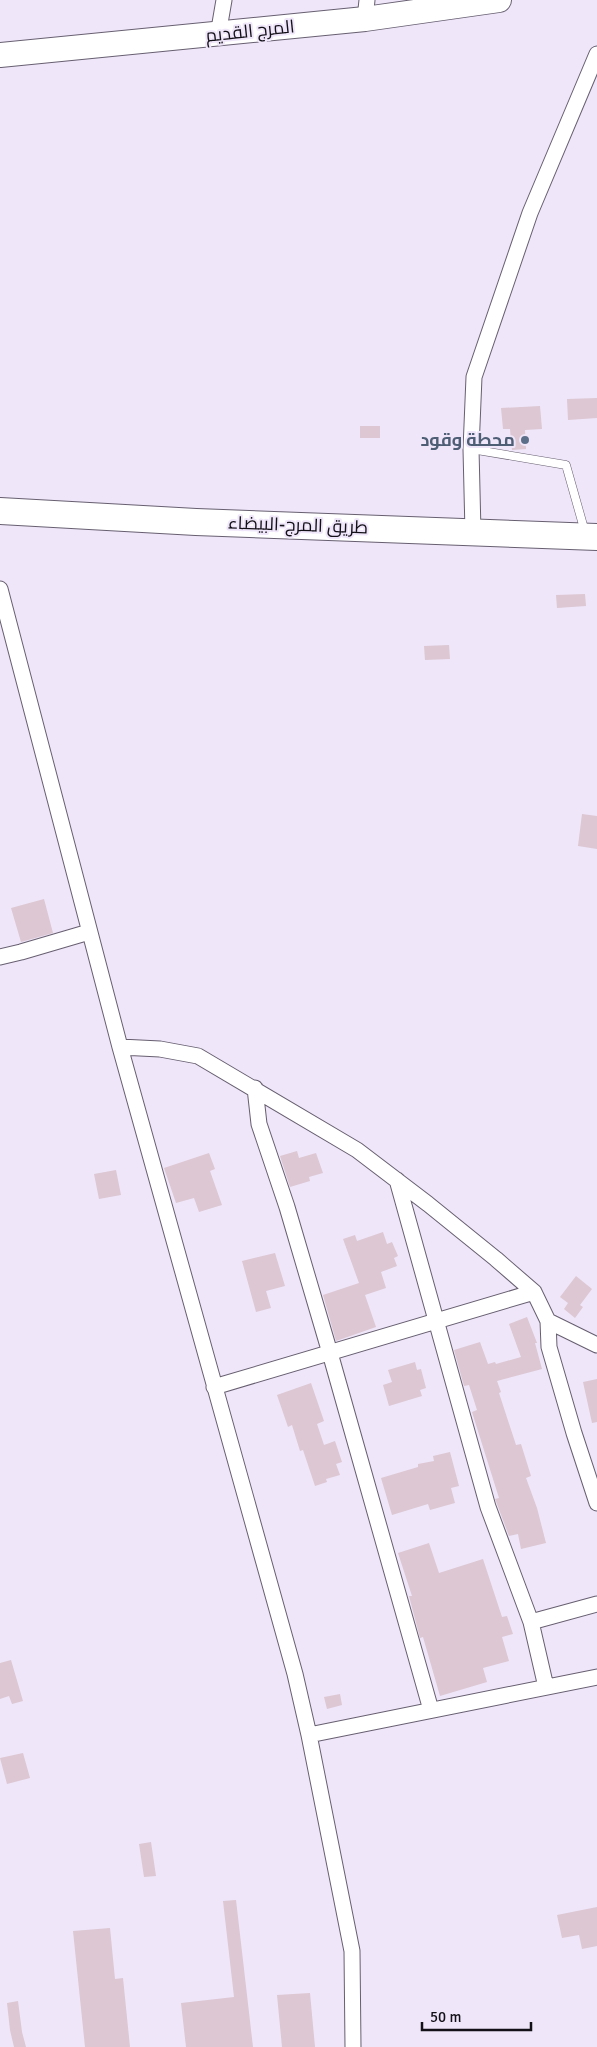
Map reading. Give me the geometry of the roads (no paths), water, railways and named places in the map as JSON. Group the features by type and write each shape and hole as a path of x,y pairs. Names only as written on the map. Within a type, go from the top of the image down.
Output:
{"highway":[{"name":"طريق المرج-البيضاء","path":"0,511 196,522 592,537"}],"main road":[{"name":"المرج القديم","path":"0,55 218,35 366,10 499,0"}],"street":[{"path":"218,35 224,0"},
{"path":"473,532 471,449 474,377 530,213 597,54"},
{"path":"0,590 120,1047 294,1674 309,1735 352,1951 352,2047"},
{"path":"0,957 90,932"},
{"path":"120,1047 160,1049 198,1056 255,1088 357,1150 496,1258 534,1292 548,1321 550,1354 597,1503"},
{"path":"255,1088 259,1124 287,1207 330,1353 431,1710"},
{"path":"397,1180 488,1507 531,1622 546,1687"},
{"path":"214,1387 534,1292"},
{"path":"548,1321 597,1344"},
{"path":"531,1622 597,1604"},
{"path":"309,1735 597,1677"}],"lane":[{"path":"471,449 566,465 592,537"}],"place":[{"name":"محطة وقود","path":"525,440"}]}
